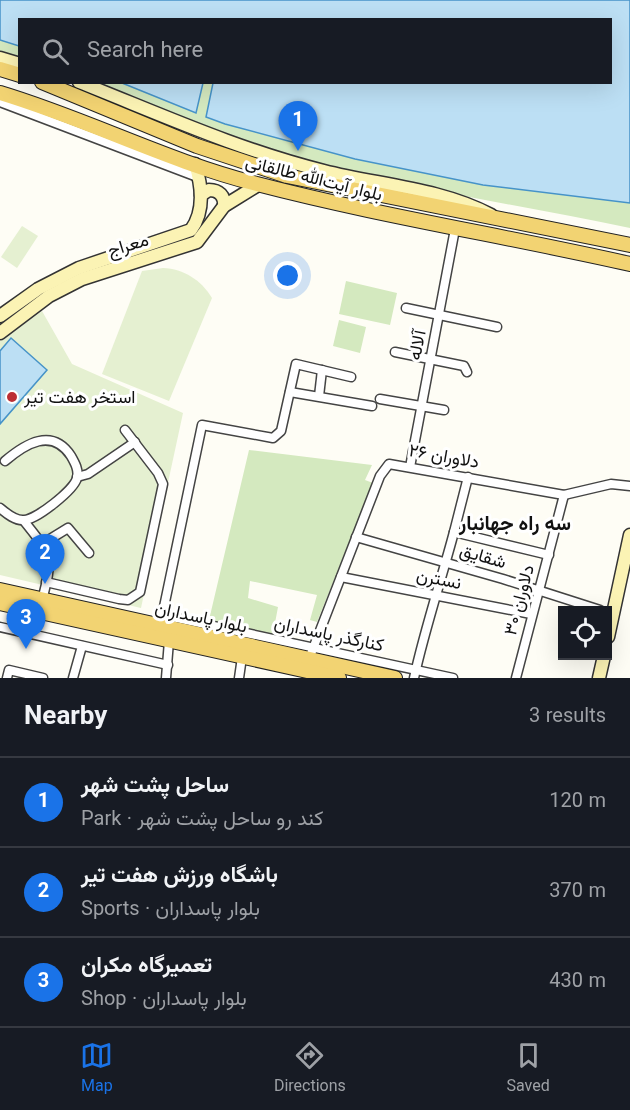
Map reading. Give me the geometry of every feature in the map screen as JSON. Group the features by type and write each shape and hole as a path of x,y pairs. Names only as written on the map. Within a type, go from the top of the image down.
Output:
{"main road":[{"path":"0,69 18,74"},
{"path":"47,84 197,146 287,176 630,245"},
{"name":"بلوار آیت‌الله طالقانی","path":"0,93 53,109 195,164 258,184 455,229 630,264"},
{"path":"562,250 571,248 575,241 573,236 566,232"},
{"path":"604,258 599,250 607,240"},
{"name":"بلوار پاسداران","path":"0,590 42,600 162,620 311,653 395,678"},
{"name":"بلوار پاسداران","path":"0,603 339,678"}],"street":[{"path":"0,58 18,63"},
{"path":"84,84 258,153 324,171 465,201 500,219"},
{"path":"0,102 200,178"},
{"name":"معراج","path":"0,316 38,289 79,268 191,230 200,213 200,178 195,164"},
{"name":"معراج","path":"0,333 49,296 82,279 197,242 224,206 258,184"},
{"path":"201,195 209,190 218,192 222,196 224,206"},
{"name":"آلاله","path":"410,467 455,229"},
{"path":"406,308 496,327"},
{"path":"395,352 464,366 467,372"},
{"path":"162,620 202,425 273,438 281,431 296,364 351,377"},
{"path":"320,396 322,370"},
{"path":"290,392 372,406"},
{"path":"380,399 444,410"},
{"path":"46,582 128,600 140,592 163,484 158,473 125,430"},
{"path":"0,508 15,519 24,520 40,513 67,492 77,477 77,468 70,455 57,443 48,440 28,443 2,462"},
{"path":"77,477 88,474 135,442"},
{"name":"دلاوران ۲۶","path":"311,653 380,476 389,464 564,495 611,484 630,486"},
{"path":"415,674 435,595 447,562 468,477"},
{"name":"دلاوران ۳۰","path":"516,678 564,495"},
{"path":"24,520 42,544 50,562 42,600"},
{"path":"42,544 68,528 89,553"},
{"path":"454,532 549,555"},
{"name":"شقایق","path":"356,537 447,562 587,606"},
{"path":"609,606 630,538"},
{"name":"نسترن","path":"341,577 531,614"},
{"path":"0,627 168,665"},
{"path":"166,678 169,640"},
{"path":"73,678 82,646"},
{"name":"کنارگذر پاسداران","path":"311,653 415,674 453,678"},
{"path":"239,678 242,657"},
{"path":"599,678 603,660"},
{"path":"7,678 9,670 44,678"}],"green space":[{"path":"0,40 18,46 18,59 0,53"},
{"path":"91,84 124,84 196,113 203,84 213,84 206,117 355,159 483,185 630,203 630,228 342,170 301,160 220,134"},
{"path":"22,226 38,236 17,268 1,257"},
{"path":"163,268 185,273 203,286 212,298 169,401 102,374 142,271"},
{"path":"346,281 397,293 390,325 339,314"},
{"path":"42,311 72,364 183,413 141,608 0,575 0,341"},
{"path":"339,320 366,327 360,353 333,346"},
{"path":"249,450 372,465 365,480 373,483 317,622 310,620 317,595 250,581 248,598 278,607 272,639 209,620"}],"water":[{"path":"0,0 630,0 630,203 483,185 355,159 206,117 213,84 612,84 612,18 18,18 18,46 0,40"},
{"path":"124,84 203,84 196,113"},
{"name":"استخر هفت تیر","path":"11,338 47,370 0,424 0,351"}],"place":[{"name":"ساحل پشت شهر","path":"298,151"},
{"name":"استخر هفت تیر","path":"12,397"},
{"name":"باشگاه ورزش هفت تیر","path":"45,584"},
{"name":"تعمیرگاه مکران","path":"26,649"}],"district":[{"name":"سه راه جهانبار","path":"515,523"}]}
